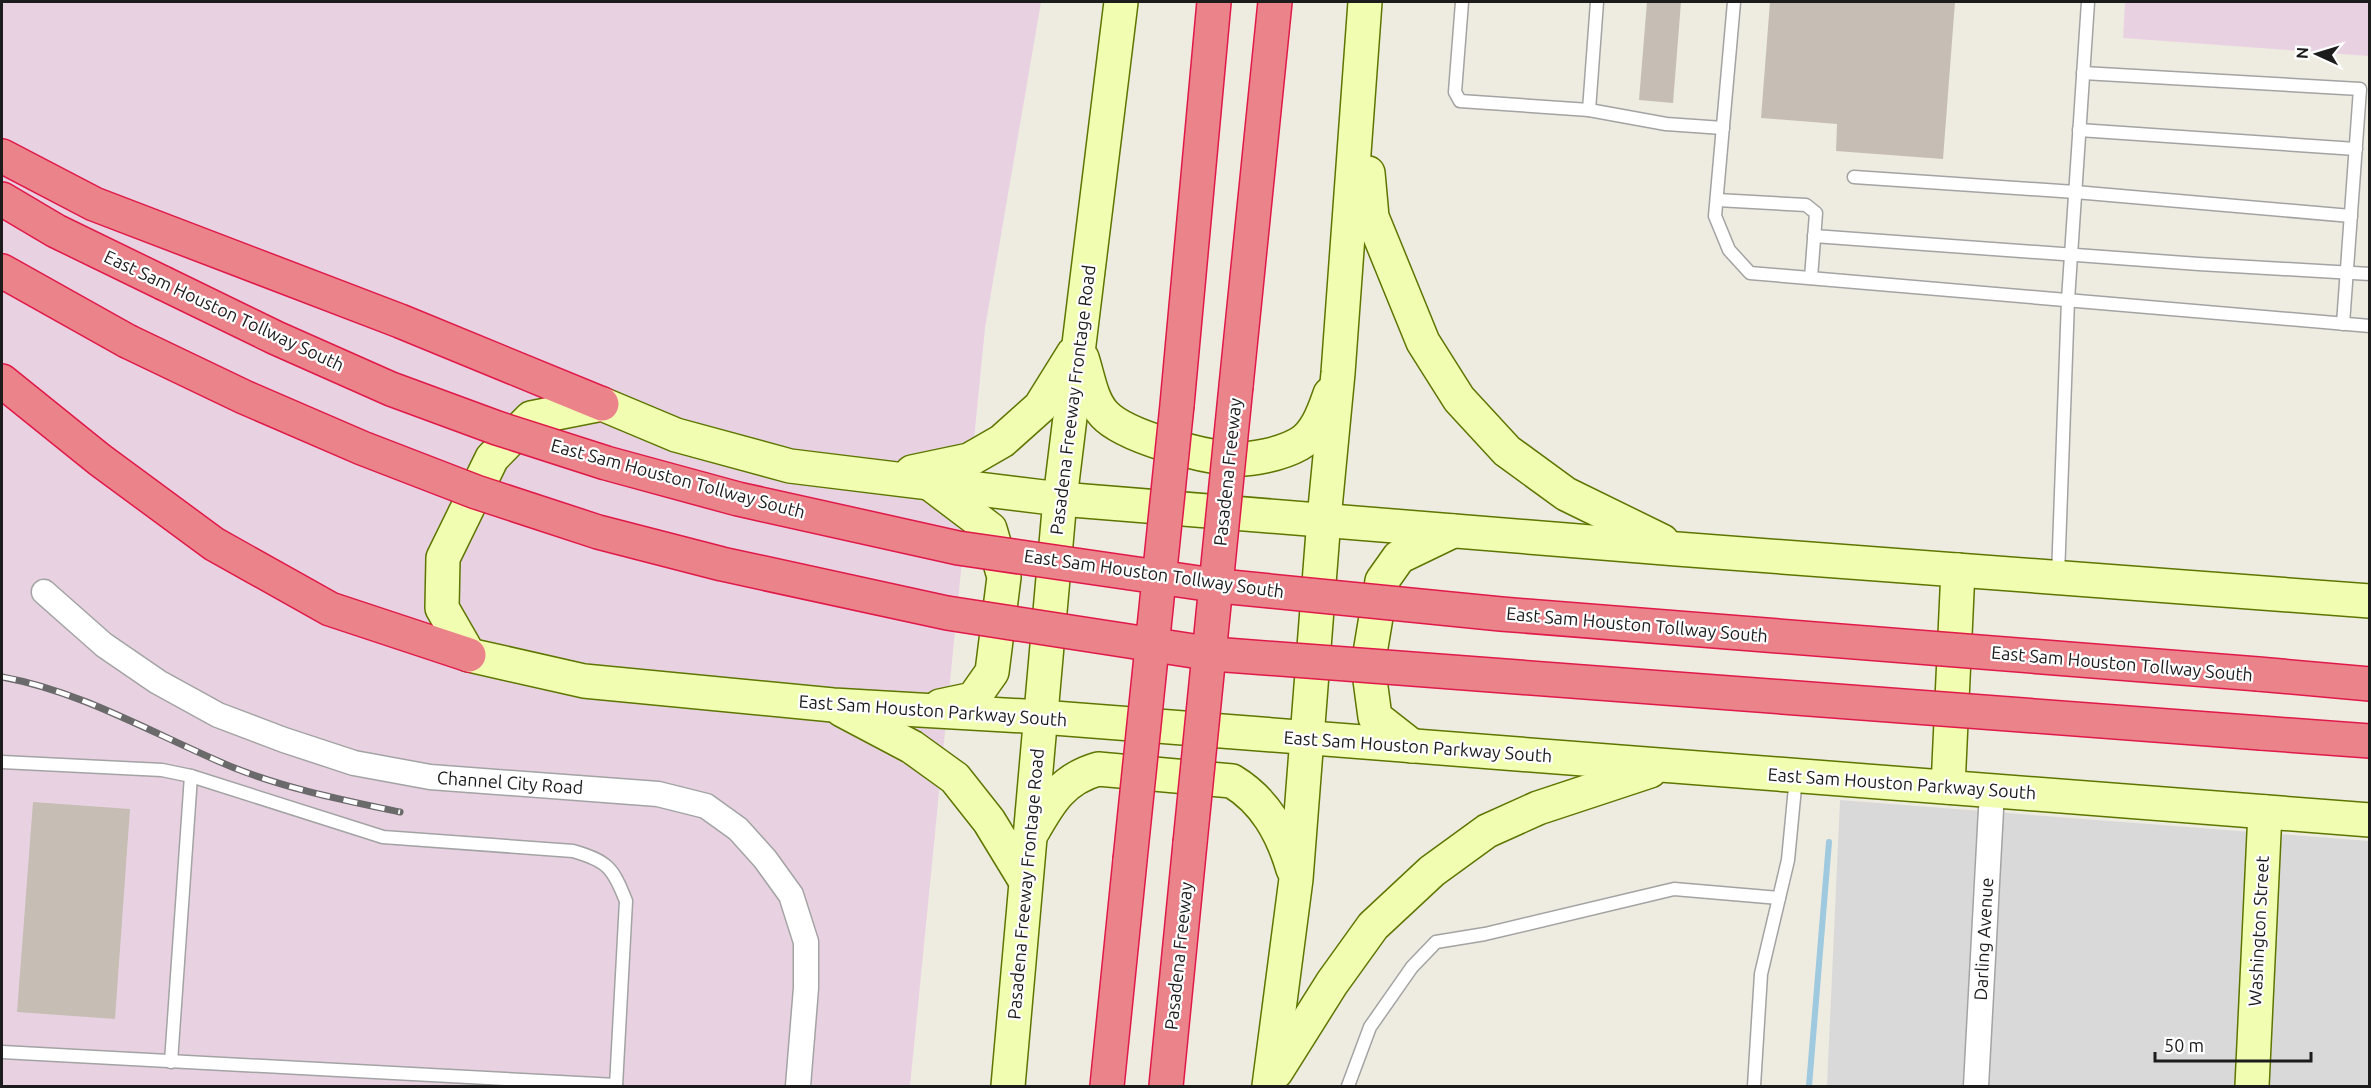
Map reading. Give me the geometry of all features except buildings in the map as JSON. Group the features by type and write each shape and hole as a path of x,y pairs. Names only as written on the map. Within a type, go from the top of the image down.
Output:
{"highway":[{"path":"1107,1086 1177,405 1214,2"},
{"name":"Pasadena Freeway","path":"1166,1086 1275,2"},
{"path":"2,156 94,204 400,321 602,404"},
{"name":"East Sam Houston Tollway South","path":"2,199 56,231 276,338 392,389 497,428 606,463 738,499 958,548 1220,586 1477,611 2370,684"},
{"path":"2,271 127,341 244,397 351,444 476,492 598,532 722,564 947,613 1213,654 2370,741"},
{"path":"2,381 100,460 214,544 330,609 469,655"}],"main road":[{"name":"Pasadena Freeway Frontage Road","path":"1008,1086 1024,879 1030,837 1060,499 1121,2"},
{"path":"1270,1084 1296,879 1324,519 1338,373 1365,2"},
{"path":"1359,85 1372,217 1423,342 1459,399 1507,451 1566,494 1677,549"},
{"path":"1078,345 1095,400 1102,412 1112,421 1134,433 1200,453 1234,459 1268,455 1299,444 1318,423 1338,373"},
{"path":"886,477 969,460 1002,441 1040,407 1078,345"},
{"path":"469,655 442,608 443,558 492,458 531,418 602,404 676,435 790,466 1060,499 1677,549 2370,601"},
{"path":"921,710 972,699 992,672 1004,577 990,529 928,482"},
{"path":"1412,746 1375,717 1368,665 1382,581 1400,557 1453,531"},
{"path":"1948,787 1958,570"},
{"name":"East Sam Houston Parkway South","path":"469,655 584,681 833,705 1041,717 2370,820"},
{"path":"833,705 912,747 955,778 989,821 1024,879"},
{"path":"1270,1084 1332,982 1373,926 1432,871 1487,831 1528,812 1665,766"},
{"path":"1030,837 1045,809 1063,787 1080,774 1098,769 1232,781 1249,791 1279,831 1296,879"},
{"name":"Washington Street","path":"2252,1086 2265,812"}],"street":[{"name":"Channel City Road","path":"44,592 104,645 158,682 218,715 284,740 344,759 430,777 658,794 706,806 738,829 765,859 791,895 806,942 807,988 798,1086"},
{"name":"Darling Avenue","path":"1976,1086 1992,791"}],"lane":[{"path":"1462,2 1455,92 1460,101 1589,110 1666,124 1723,128"},
{"path":"1589,110 1597,2"},
{"path":"1734,2 1715,216 1729,250 1750,273 2370,326"},
{"path":"2058,578 2068,300 2088,2"},
{"path":"2083,73 2365,90 2356,149 2343,324"},
{"path":"2079,130 2356,149"},
{"path":"1854,177 2075,192 2351,216"},
{"path":"1717,200 1806,205 1816,213 1811,278"},
{"path":"1814,236 2370,274"},
{"path":"2,762 162,770 191,776 383,837 573,851 595,857 616,875 626,901 616,1086 2,1052"},
{"path":"171,1062 191,776"},
{"path":"1754,1086 1761,974 1788,860 1796,776"},
{"path":"1348,1086 1370,1027 1413,967 1436,942 1485,934 1674,889 1779,898"}],"shaded area":[{"path":"2,2 1041,2 985,328 910,1086 2,1086"},
{"path":"2125,2 2369,2 2369,56 2123,38"},
{"path":"1840,800 2369,841 2369,1086 1827,1086"}],"waterway":[{"path":"1809,1086 1829,842"}],"railway":[{"path":"2,677 62,693 91,704 203,755 273,782 400,812"}]}
